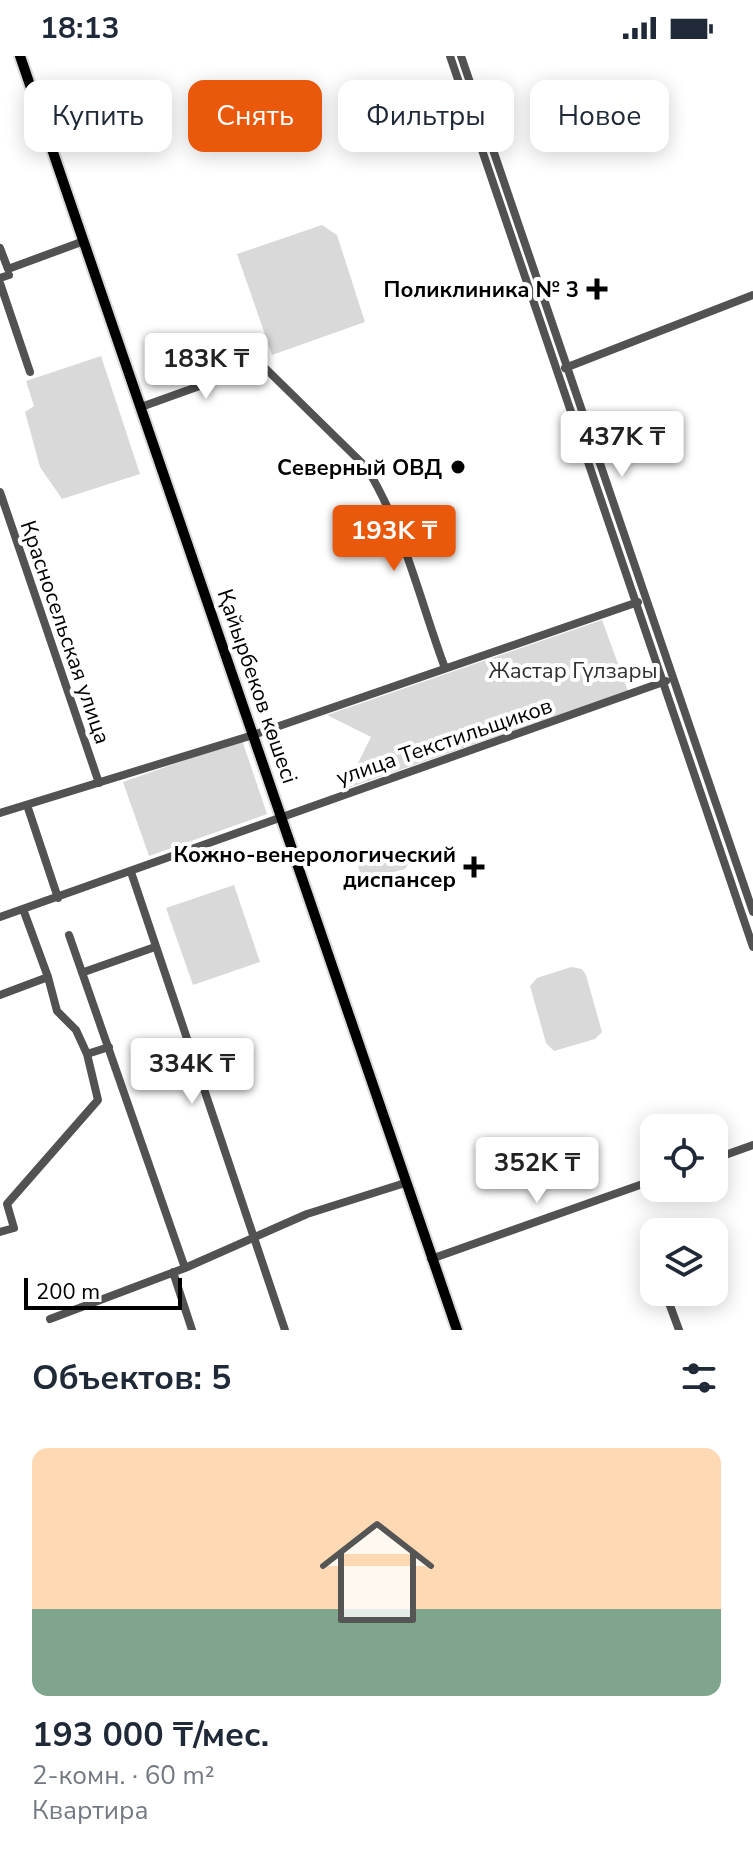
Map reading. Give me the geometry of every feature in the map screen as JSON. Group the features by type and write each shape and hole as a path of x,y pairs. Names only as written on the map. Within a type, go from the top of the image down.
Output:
{"main road":[{"name":"Қайырбеков көшесі","path":"20,56 457,1330"}],"street":[{"path":"450,56 753,947"},
{"path":"461,56 753,912"},
{"path":"4,276 84,241"},
{"path":"0,248 4,276 30,372"},
{"path":"557,371 753,295"},
{"path":"141,407 261,364 366,467 390,510 445,668"},
{"name":"Красносельская улица","path":"0,492 99,783"},
{"path":"0,813 253,735 646,600"},
{"name":"улица Текстильщиков","path":"0,917 673,678"},
{"path":"27,805 58,898"},
{"path":"131,872 285,1330"},
{"path":"0,1232 14,1228 7,1204 98,1100 87,1054 76,1030 57,1011 23,909"},
{"path":"69,935 185,1268"},
{"path":"84,972 155,947"},
{"path":"0,995 48,977"},
{"path":"87,1054 109,1047"},
{"path":"728,1154 753,1145"},
{"path":"50,1319 185,1268 307,1214 405,1183"},
{"path":"431,1259 640,1185"},
{"path":"173,1272 192,1330"},
{"path":"670,1306 679,1330"}],"green space":[{"path":"322,225 337,235 365,322 272,355 237,254"},
{"path":"101,356 140,474 62,499 40,467 25,412 34,406 26,381"},
{"name":"Жастар Гүлзары","path":"602,620 628,691 345,789 371,737 327,715"},
{"path":"242,740 267,814 149,856 123,782"},
{"path":"395,848 408,852 410,861 405,869 372,878 360,873 358,865 363,857"},
{"path":"234,885 260,962 193,985 166,908"},
{"path":"571,967 582,969 586,975 602,1032 595,1039 554,1051 546,1043 530,986 537,978"}],"place":[{"name":"Поликлиника № 3","path":"597,289"},
{"name":"Северный ОВД","path":"458,467"},
{"name":"Кожно-венерологический диспансер","path":"474,867"}]}
